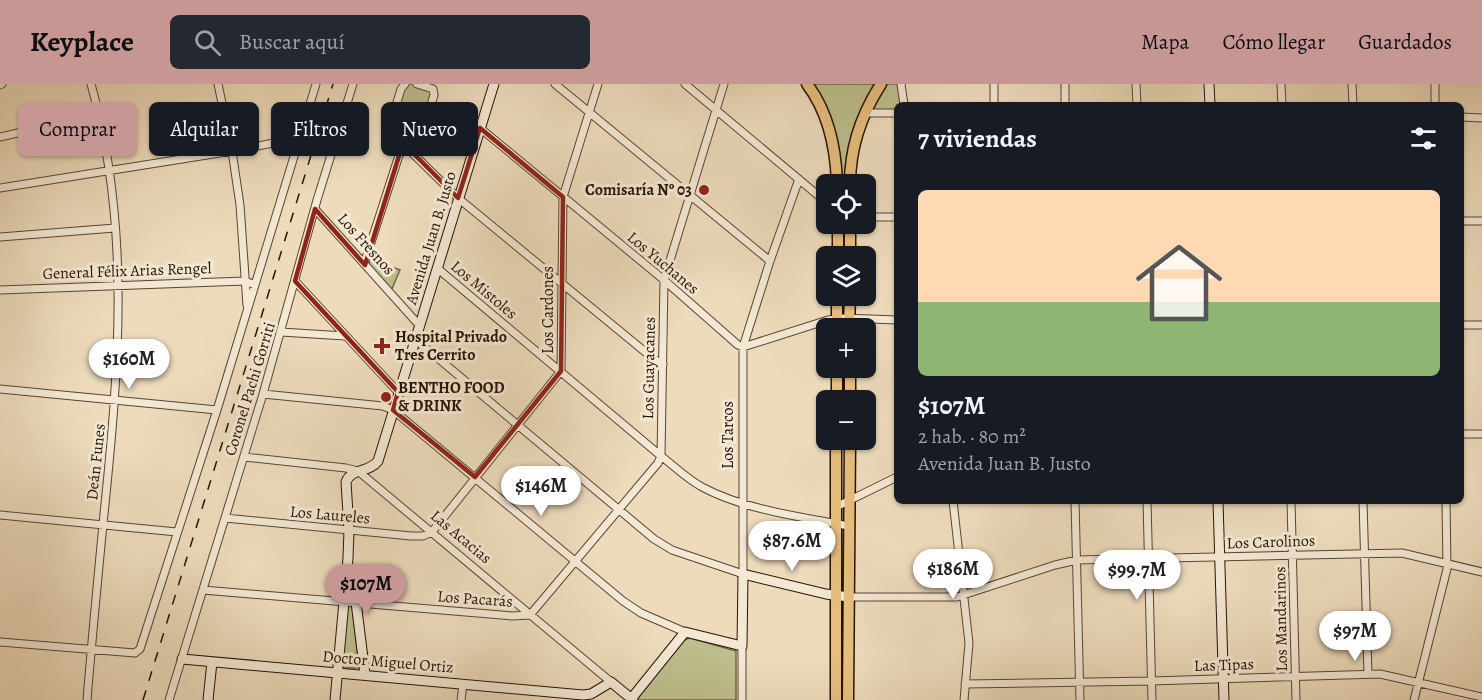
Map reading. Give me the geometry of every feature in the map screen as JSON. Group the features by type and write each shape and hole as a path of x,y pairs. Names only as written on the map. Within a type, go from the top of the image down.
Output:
{"main road":[{"path":"807,84 820,103 832,137 836,174"},
{"path":"850,174 851,155 865,113 881,84"},
{"path":"836,450 836,700"},
{"path":"848,700 850,450"}],"street":[{"name":"Deán Funes","path":"91,84 96,102"},
{"path":"218,84 222,102"},
{"name":"Coronel Pachi Gorriti","path":"311,102 316,84"},
{"name":"Coronel Pachi Gorriti","path":"347,102 353,84"},
{"path":"397,102 401,88 405,84"},
{"path":"418,84 433,89 432,102"},
{"name":"Avenida Juan B. Justo","path":"335,700 348,558 346,482 348,477 378,462 494,84"},
{"path":"555,84 770,261"},
{"name":"Los Cardones","path":"432,532 561,371 563,197 598,84"},
{"path":"685,84 816,193"},
{"name":"Los Guayacanes","path":"660,456 664,280 724,84"},
{"path":"901,84 904,102"},
{"path":"994,84 994,102"},
{"path":"1065,84 1065,102"},
{"path":"1136,84 1137,102"},
{"path":"1209,84 1210,102"},
{"path":"1281,84 1282,102"},
{"path":"1352,84 1353,102"},
{"path":"1435,84 1435,102"},
{"path":"865,113 894,113"},
{"path":"1464,117 1482,118"},
{"name":"Los Yuchanes","path":"480,128 743,347"},
{"path":"0,137 18,133"},
{"name":"Deán Funes","path":"87,700 116,400 120,284 107,156"},
{"path":"0,188 202,156"},
{"path":"233,156 241,216 247,308"},
{"name":"Coronel Pachi Gorriti","path":"91,650 138,652 217,410 295,156"},
{"name":"Coronel Pachi Gorriti","path":"169,700 263,394 330,156"},
{"path":"364,264 399,156"},
{"path":"417,156 458,198 654,360 663,364"},
{"name":"Los Tarcos","path":"742,700 743,347 799,179"},
{"name":"Los Fresnos","path":"315,209 419,325"},
{"path":"876,217 894,218"},
{"path":"1464,221 1482,221"},
{"path":"0,237 115,228"},
{"name":"Los Mistoles","path":"437,268 660,456 702,487 744,503 849,526"},
{"path":"295,280 399,392"},
{"name":"General Félix Arias Rengel","path":"0,290 245,281 255,285"},
{"path":"876,322 894,320"},
{"path":"1464,325 1482,325"},
{"path":"743,347 816,329"},
{"path":"281,332 345,336"},
{"path":"415,339 664,546 743,574 849,597"},
{"path":"0,389 217,410"},
{"path":"263,394 383,406 393,410 632,607 685,632 742,646"},
{"path":"1464,434 1482,434"},
{"name":"Las Acacias","path":"244,456 358,471 632,699"},
{"path":"530,615 658,463 660,456"},
{"path":"836,507 894,479"},
{"path":"954,504 969,643 964,700"},
{"path":"1075,504 1080,700"},
{"path":"1147,504 1152,700"},
{"path":"1218,504 1224,700"},
{"name":"Los Mandarinos","path":"1291,504 1296,700"},
{"path":"1363,504 1368,674"},
{"path":"1414,700 1448,564 1446,504"},
{"path":"0,515 177,532"},
{"name":"Los Laureles","path":"225,518 411,536 423,536 432,532"},
{"name":"Los Carolinos","path":"849,597 965,596 1055,565 1077,560 1402,553 1482,572"},
{"name":"Avenida Juan B. Justo","path":"348,558 365,674"},
{"name":"Los Pacarás","path":"203,590 512,616 530,615"},
{"path":"632,699 685,632"},
{"path":"0,642 91,650"},
{"name":"Doctor Miguel Ortiz","path":"182,658 590,697"},
{"path":"208,700 212,662"},
{"name":"Las Tipas","path":"965,684 1368,674 1419,681 1482,697"},
{"path":"590,697 611,682"},
{"path":"461,700 463,684"}],"highlighted area":[{"path":"480,128 563,197 561,371 475,477 393,410 398,392 295,281 315,209 365,265 403,143 458,198"}],"green space":[{"path":"405,84 417,84 433,89 430,102 399,102"},
{"path":"813,84 878,84 849,174 841,174 835,132"},
{"path":"886,84 899,84 902,102 894,102 894,111 871,109"},
{"path":"371,259 400,270 391,291 368,264"},
{"path":"346,604 352,605 359,668 341,668"},
{"path":"690,638 736,651 736,700 639,700 638,698 684,640"}],"railway":[{"path":"143,700 333,84"}],"place":[{"name":"Comisaría Nº 03","path":"704,190"},
{"name":"Hospital Privado Tres Cerrito","path":"382,346"},
{"name":"BENTHO FOOD & DRINK","path":"386,397"}]}
